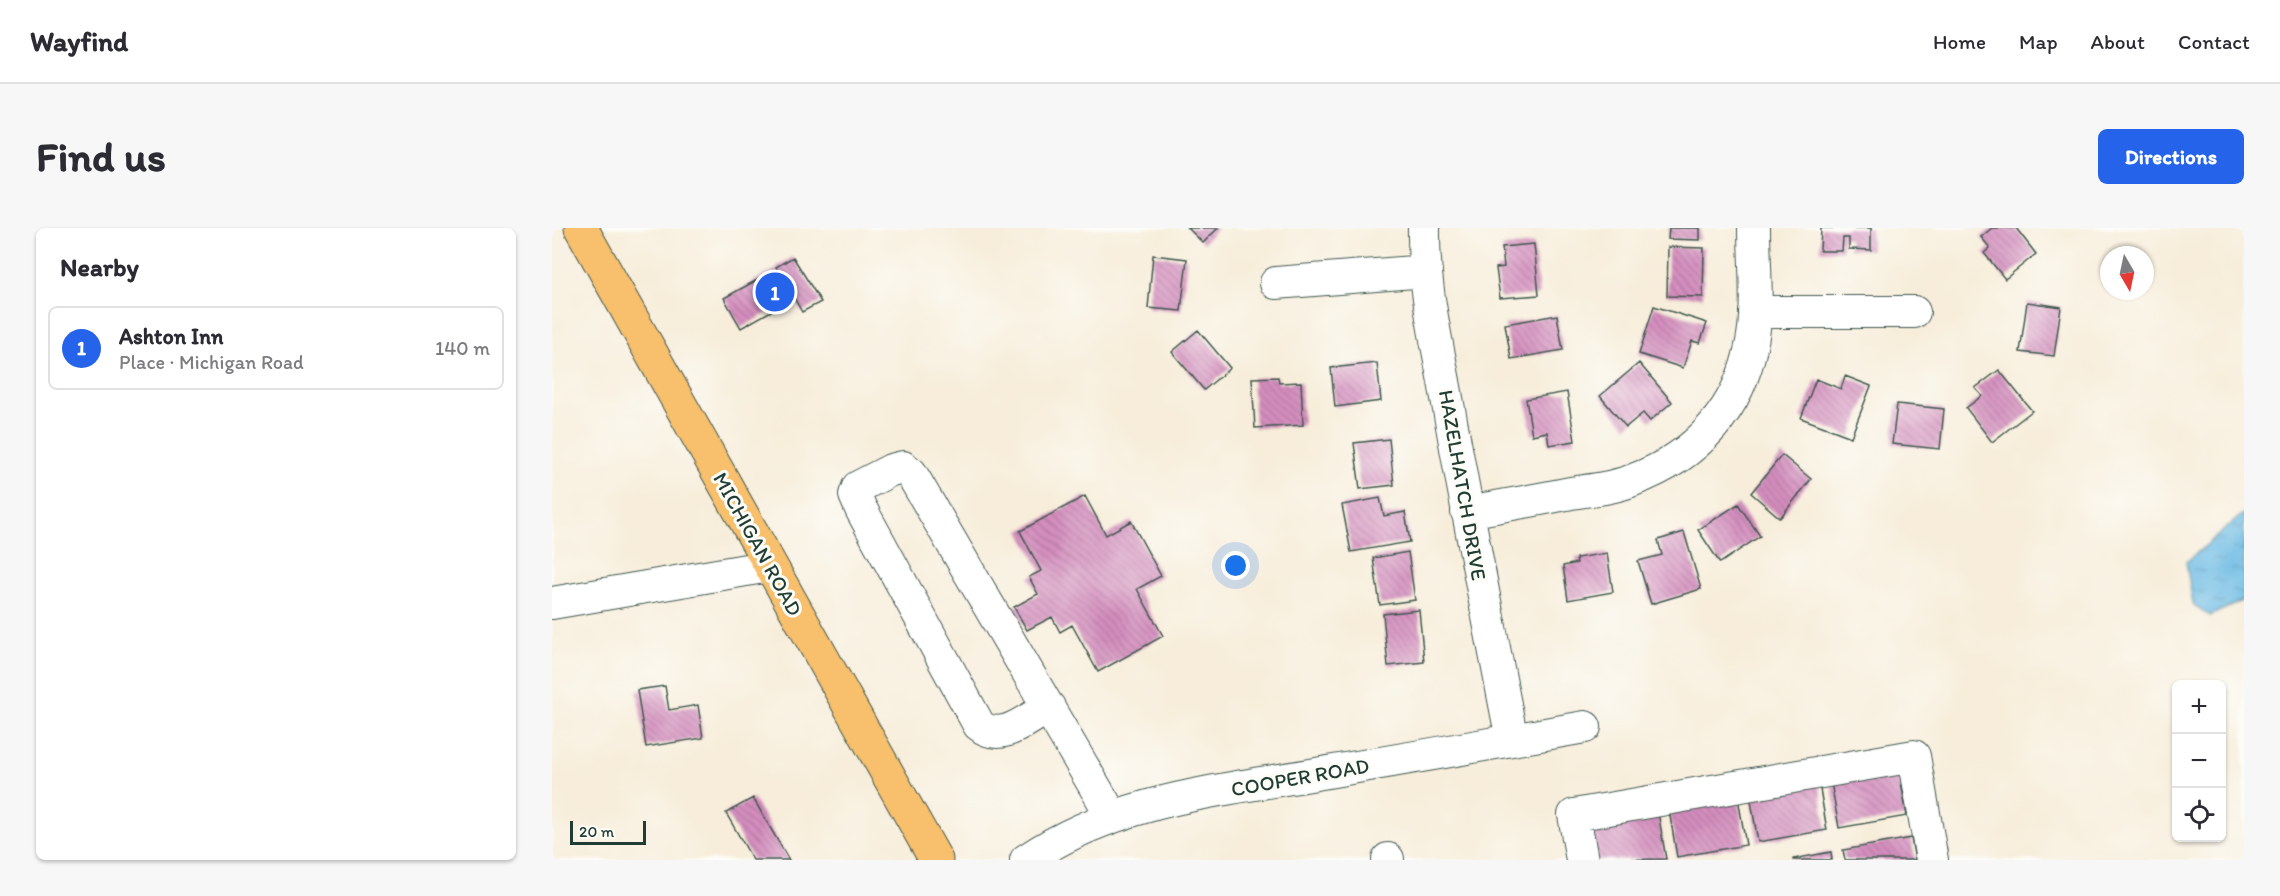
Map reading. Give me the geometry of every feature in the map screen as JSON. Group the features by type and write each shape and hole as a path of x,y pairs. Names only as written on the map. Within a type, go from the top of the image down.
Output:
{"main road":[{"name":"MICHIGAN ROAD","path":"581,228 936,860"}],"street":[{"name":"HAZELHATCH DRIVE","path":"1424,228 1433,331 1446,387 1467,512 1512,740"},
{"path":"1467,512 1630,482 1666,466 1704,438 1724,414 1740,386 1752,344 1755,312 1754,228"},
{"path":"1276,283 1426,271"},
{"path":"1755,312 1914,312"},
{"path":"1049,707 997,734 986,732 979,725 861,509 855,495 858,487 891,470 903,467 911,473 1049,707 1112,816"},
{"path":"552,603 770,566"},
{"name":"COOPER ROAD","path":"1026,860 1060,840 1112,816 1179,798 1585,728"},
{"path":"1582,860 1575,815 1914,756 1932,860"}],"water":[{"path":"2244,513 2244,600 2210,616 2193,604 2186,562"}],"building":[{"path":"1188,228 1218,228 1203,243"},
{"path":"1669,228 1700,228 1700,240 1668,239"},
{"path":"1821,228 1871,228 1871,250 1849,249 1849,238 1843,238 1842,251 1820,251"},
{"path":"1992,228 2016,228 2036,254 2005,279 1984,253 1990,248 1981,237"},
{"path":"1534,244 1539,295 1500,298 1496,268 1504,267 1502,247"},
{"path":"1668,247 1704,248 1703,297 1667,296"},
{"path":"1153,255 1187,259 1181,311 1148,308"},
{"path":"793,257 821,302 802,312 794,298 741,328 724,298 777,269 776,267"},
{"path":"2027,302 2061,307 2054,356 2020,352"},
{"path":"1654,306 1707,323 1700,343 1692,341 1683,368 1639,354"},
{"path":"1557,315 1563,350 1511,359 1505,324"},
{"path":"1198,330 1230,368 1204,390 1172,352"},
{"path":"1377,363 1381,401 1335,407 1331,368"},
{"path":"1639,363 1672,402 1650,421 1643,413 1626,427 1600,396"},
{"path":"1999,370 2032,411 1992,442 1966,408 1982,396 1975,388"},
{"path":"1845,376 1871,386 1851,437 1801,418 1816,379 1841,389"},
{"path":"1278,377 1279,383 1301,382 1303,425 1255,428 1252,378"},
{"path":"1567,392 1575,441 1549,445 1547,432 1532,435 1526,399"},
{"path":"1897,404 1944,409 1940,449 1892,444"},
{"path":"1389,439 1394,485 1360,489 1354,443"},
{"path":"1782,455 1811,479 1780,518 1751,493"},
{"path":"1085,496 1106,535 1131,521 1161,576 1137,589 1163,636 1098,672 1072,625 1060,632 1052,617 1027,630 1014,607 1038,594 1029,577 1041,571 1020,531"},
{"path":"1380,498 1384,516 1405,512 1410,542 1351,552 1342,505"},
{"path":"1738,504 1760,536 1720,563 1698,530"},
{"path":"1684,532 1701,589 1651,604 1638,561 1662,555 1658,540"},
{"path":"1408,552 1415,600 1380,605 1373,558"},
{"path":"1607,553 1613,592 1568,600 1563,566 1577,563 1576,558"},
{"path":"1419,610 1424,662 1388,666 1383,614"},
{"path":"665,686 669,710 698,705 703,738 646,747 637,690"},
{"path":"1899,770 1907,816 1839,828 1831,782"},
{"path":"1819,783 1827,830 1758,842 1750,795"},
{"path":"753,798 789,860 753,860 726,813"},
{"path":"1738,798 1746,845 1677,857 1669,810"},
{"path":"1658,812 1666,859 1596,860 1589,824"},
{"path":"1911,838 1915,860 1845,860 1843,850"},
{"path":"1831,852 1832,860 1793,860 1793,859"}],"place":[{"name":"Ashton Inn","path":"775,292"}]}
